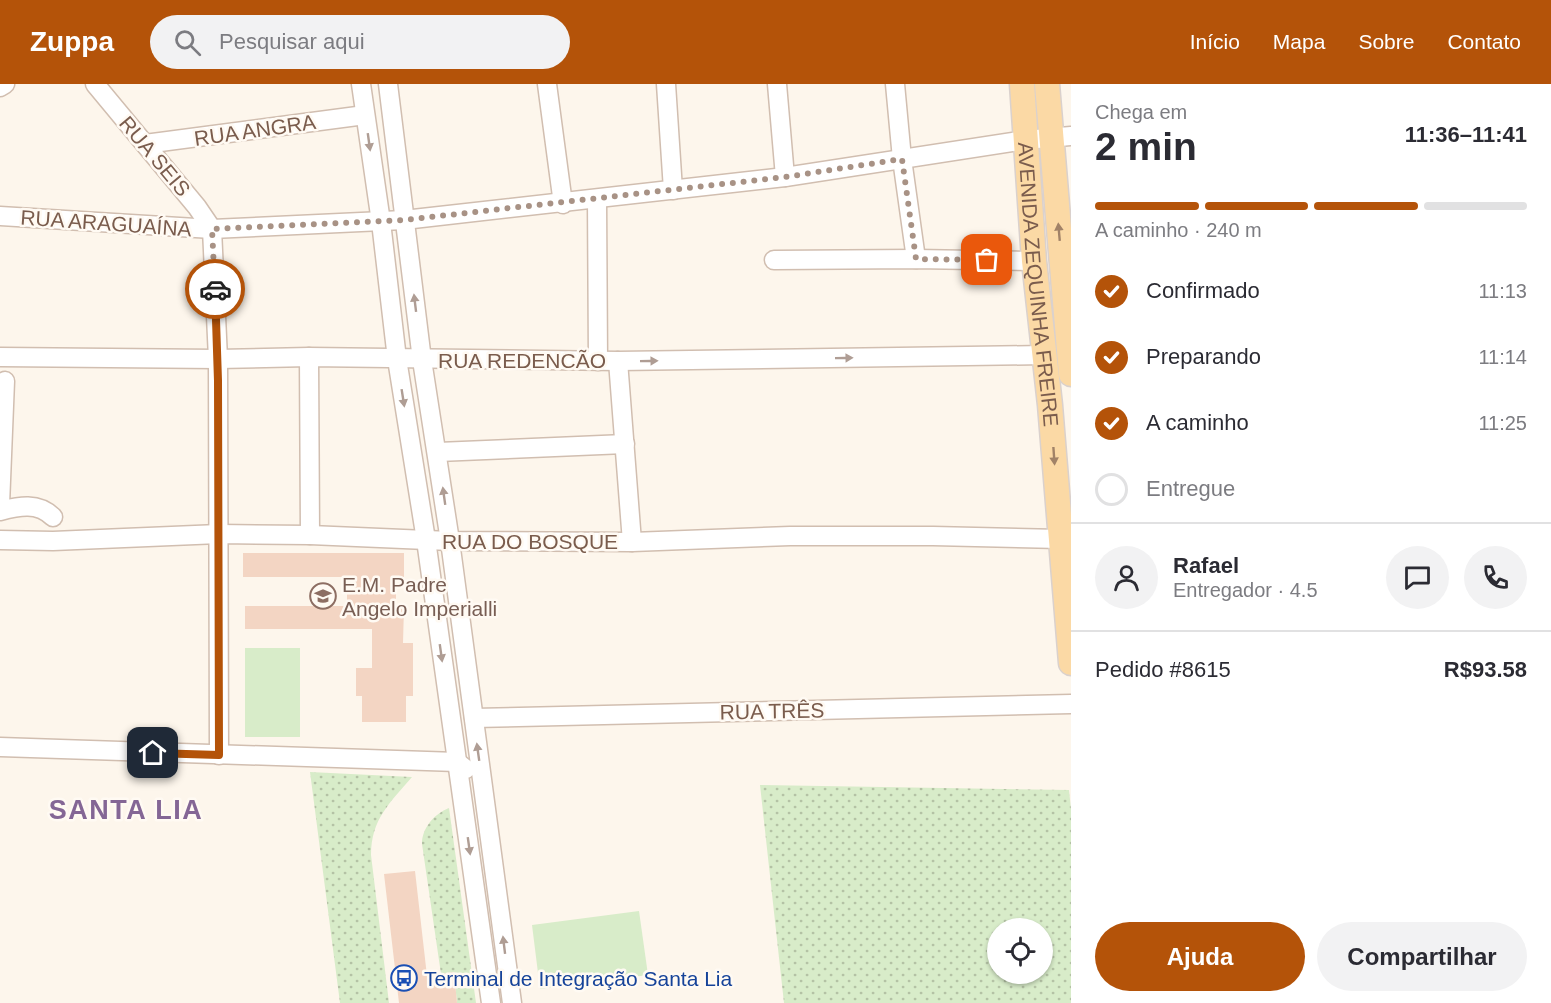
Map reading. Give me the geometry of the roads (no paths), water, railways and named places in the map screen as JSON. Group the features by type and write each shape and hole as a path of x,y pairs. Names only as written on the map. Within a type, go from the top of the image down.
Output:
{"main road":[{"name":"AVENIDA ZEQUINHA FREIRE","path":"1022,84 1034,261 1044,355 1061,406 1060,539 1071,663"},
{"name":"AVENIDA ZEQUINHA FREIRE","path":"1047,84 1061,137 1071,374"}],"street":[{"path":"0,87 5,84"},
{"name":"RUA SEIS","path":"95,84 197,207 212,229"},
{"path":"361,84 381,222 396,359 426,540 491,1003"},
{"path":"388,84 422,360 438,452 512,1003"},
{"path":"547,84 563,204"},
{"path":"666,84 673,190"},
{"path":"777,84 785,177"},
{"path":"895,84 902,159 916,259"},
{"name":"RUA ANGRA","path":"145,144 365,115"},
{"name":"RUA ARAGUAÍNA","path":"0,216 212,229 381,222 563,204 785,177 1026,140 1061,137"},
{"path":"597,199 598,361"},
{"path":"212,229 218,359 219,755"},
{"path":"774,260 1034,261"},
{"name":"RUA REDENCÃO","path":"0,357 218,359 309,357 618,361 1044,355"},
{"path":"309,357 310,535"},
{"path":"618,361 632,542"},
{"path":"0,506 5,381"},
{"path":"438,452 625,444"},
{"path":"0,511 33,506 41,508 53,517"},
{"name":"RUA DO BOSQUE","path":"0,540 53,541 219,534 310,535 450,542 632,542 802,536 1060,539"},
{"name":"RUA TRÊS","path":"474,718 1071,704"},
{"path":"0,747 457,762 483,785"}],"place":[{"name":"E.M. Padre Angelo Imperialli","path":"323,596"},
{"name":"Terminal de Integração Santa Lia","path":"404,978"}],"district":[{"name":"SANTA LIA","path":"126,810"}]}
